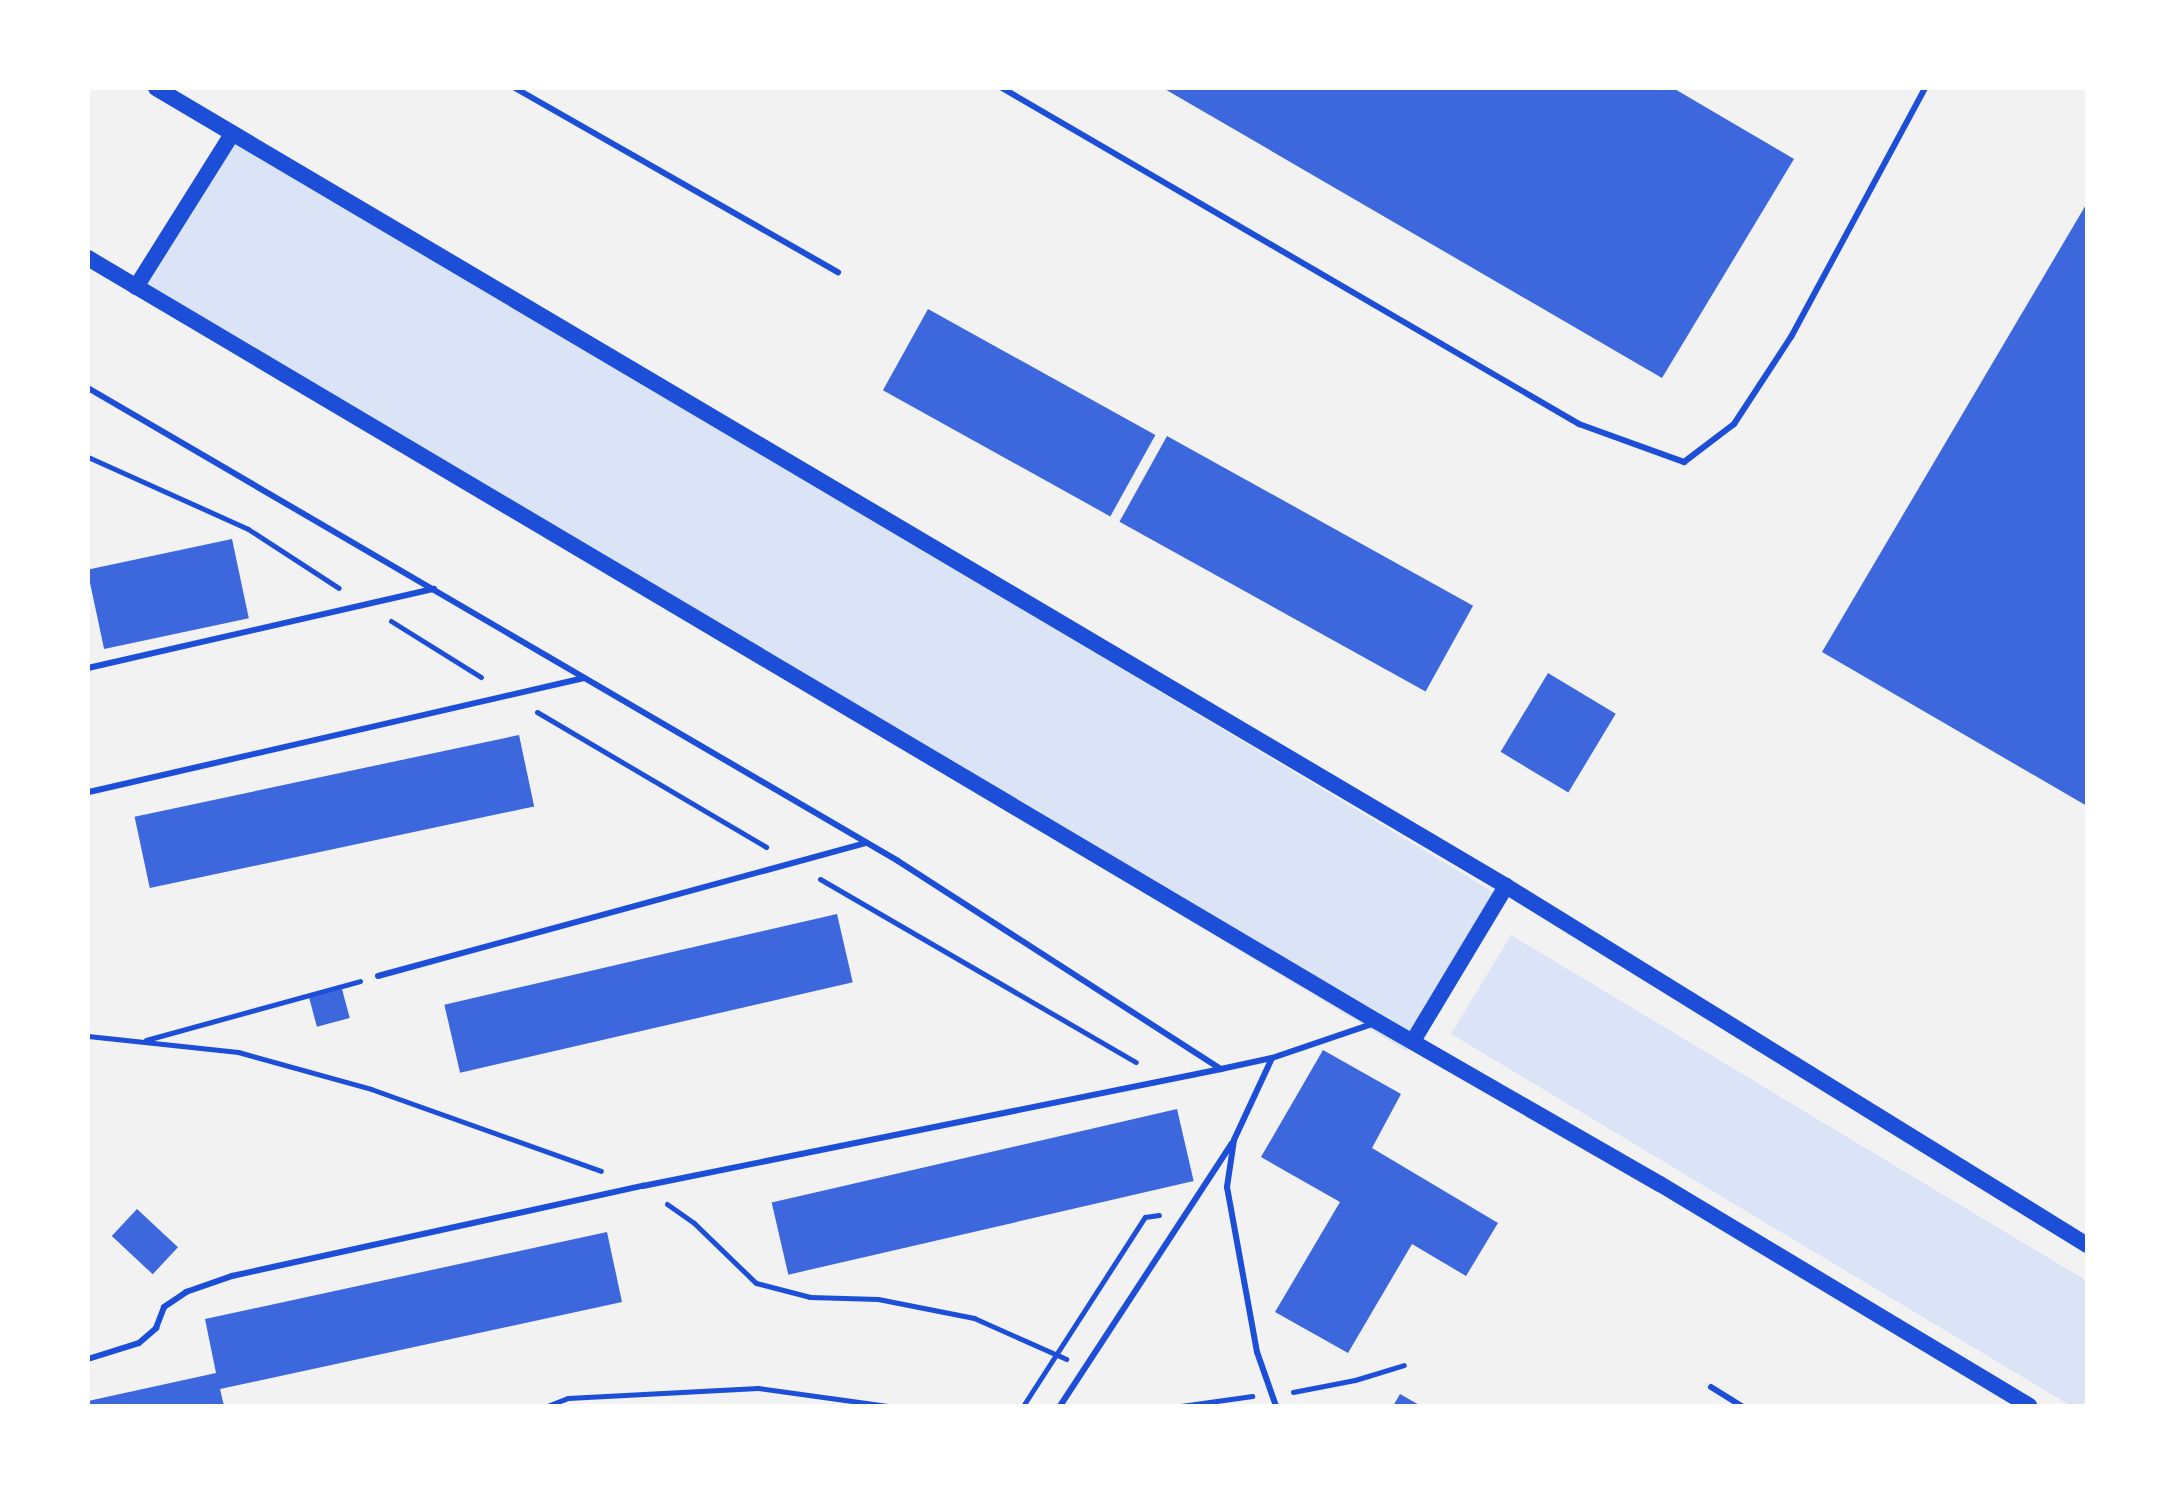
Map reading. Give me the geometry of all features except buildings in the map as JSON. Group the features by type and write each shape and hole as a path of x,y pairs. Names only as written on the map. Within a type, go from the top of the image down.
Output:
{"main road":[{"path":"156,88 1506,886 2087,1245"},
{"path":"136,287 232,134"},
{"path":"88,258 1378,1022 1686,1199 2029,1406"},
{"path":"1413,1041 1506,886"}],"lane":[{"path":"515,88 838,272"},
{"path":"1002,88 1579,424 1684,462 1734,424 1791,337 1925,88"},
{"path":"88,388 866,843 1221,1069"},
{"path":"88,668 434,589"},
{"path":"89,792 585,678"},
{"path":"378,976 866,843"},
{"path":"88,1359 139,1343 156,1328 164,1307 186,1292 232,1276 643,1186 1272,1058 1378,1022"},
{"path":"1060,1406 1234,1140 1272,1058"},
{"path":"1234,1140 1227,1187 1257,1352 1276,1406"},
{"path":"1711,1387 1742,1406"}],"path":[{"path":"88,457 248,529 509,695 1168,1081"},
{"path":"141,1041 378,976"},
{"path":"1023,1406 1145,1217 1188,1210"},
{"path":"547,1406 568,1398 758,1388 888,1406"}],"shaded area":[{"path":"232,134 1500,896 1407,1051 139,289"},
{"path":"1511,935 2087,1281 2087,1406 2071,1406 1451,1034"}]}
